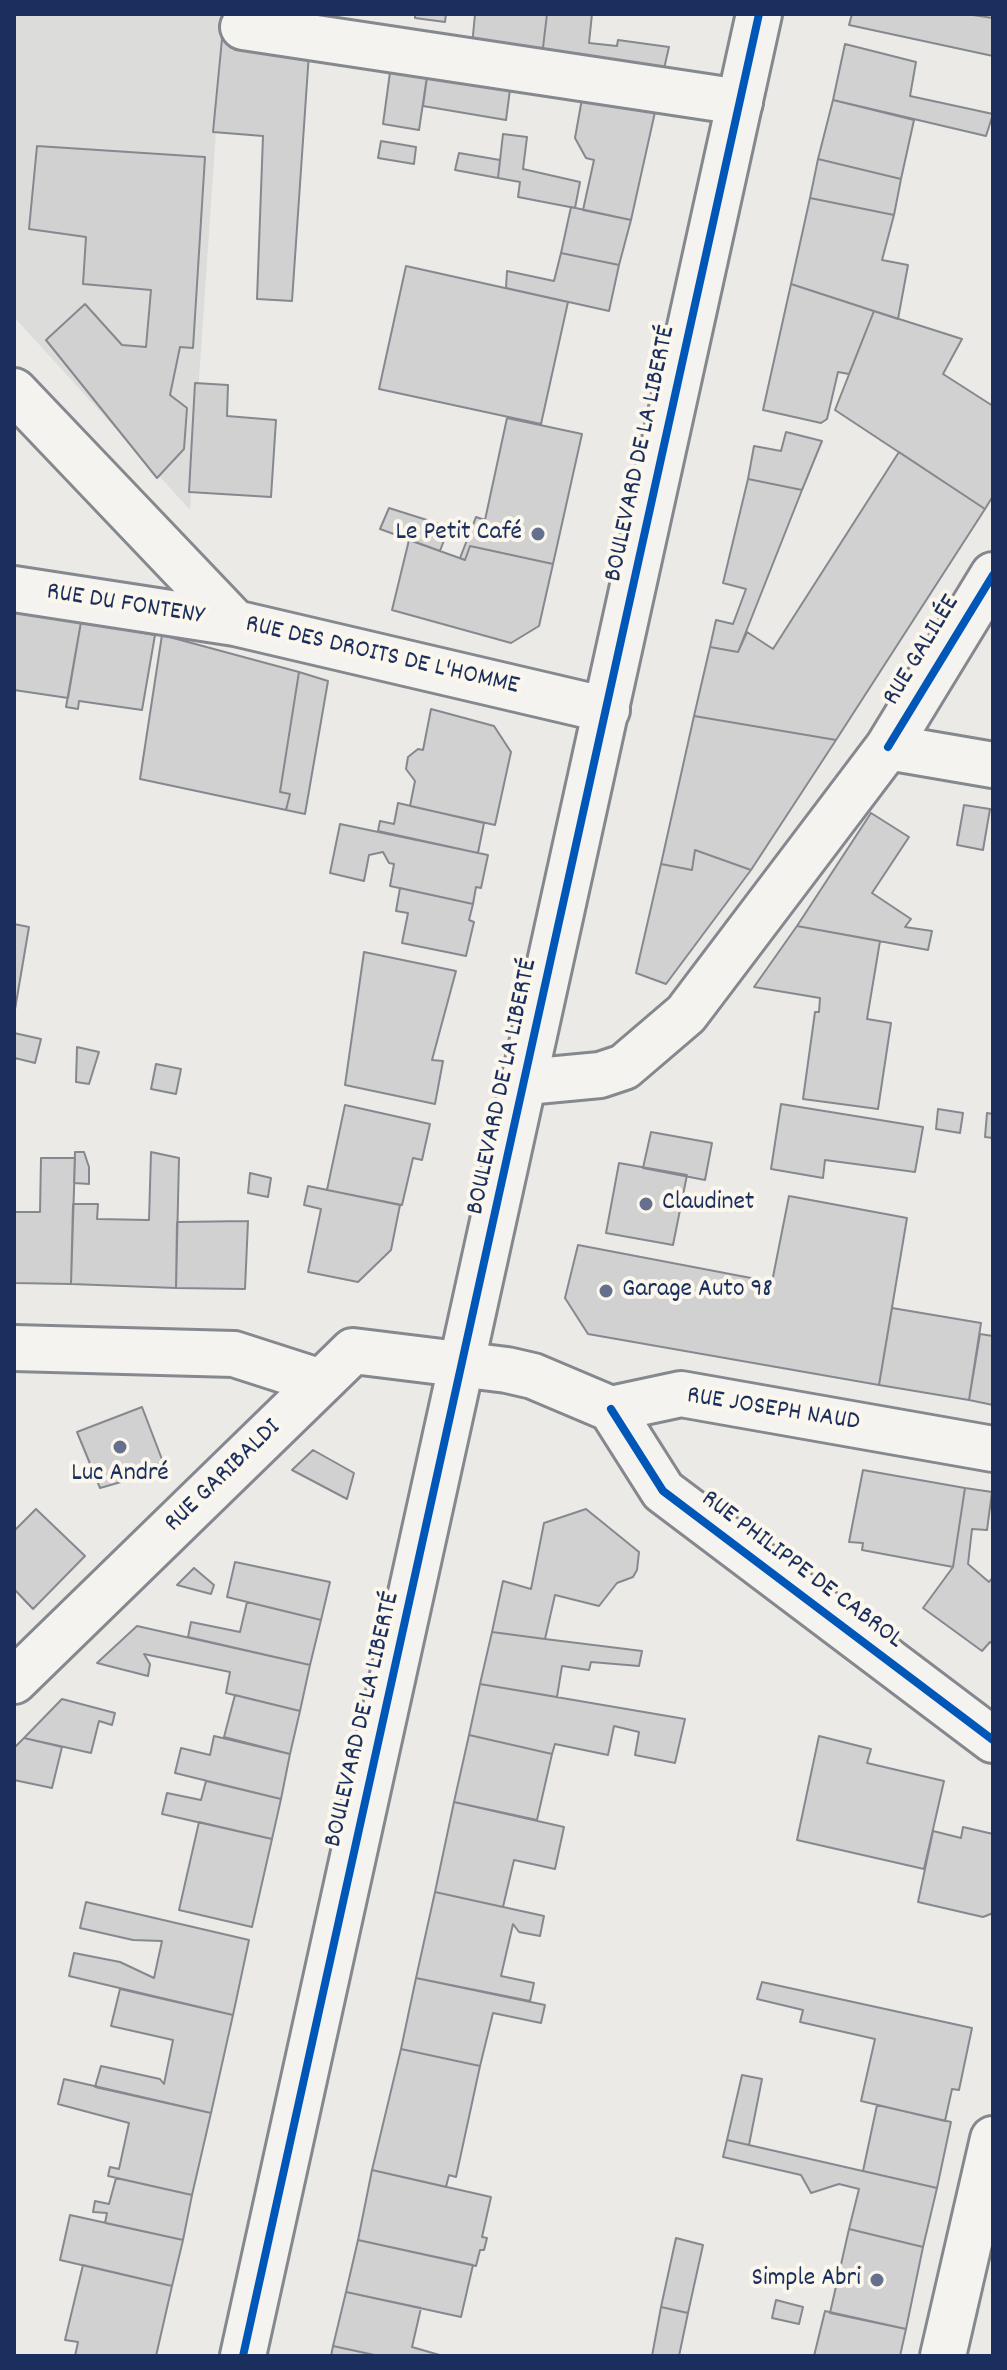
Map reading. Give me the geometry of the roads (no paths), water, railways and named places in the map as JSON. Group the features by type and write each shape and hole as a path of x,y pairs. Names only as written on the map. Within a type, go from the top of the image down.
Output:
{"street":[{"name":"BOULEVARD DE LA LIBERTÉ","path":"243,2356 759,14"},
{"path":"243,27 740,102"},
{"name":"RUE DES DROITS DE L'HOMME","path":"14,391 235,623 607,710"},
{"name":"RUE GALILÉE","path":"526,1082 600,1075 624,1067 686,1014 888,747 993,575"},
{"name":"RUE DU FONTENY","path":"14,589 235,623"},
{"path":"888,747 993,765"},
{"path":"14,1348 234,1354 321,1382"},
{"name":"RUE GARIBALDI","path":"14,1681 353,1351 464,1362"},
{"path":"464,1362 533,1376 611,1409"},
{"name":"RUE JOSEPH NAUD","path":"611,1409 681,1394 993,1449"},
{"name":"RUE PHILIPPE DE CABROL","path":"611,1409 663,1491 993,1740"},
{"path":"943,2356 993,2139"}],"place":[{"name":"Le Petit Café","path":"538,534"},
{"name":"Claudinet","path":"646,1204"},
{"name":"Garage Auto 98","path":"606,1291"},
{"name":"Luc André","path":"120,1447"},
{"name":"Simple Abri","path":"877,2280"}]}
